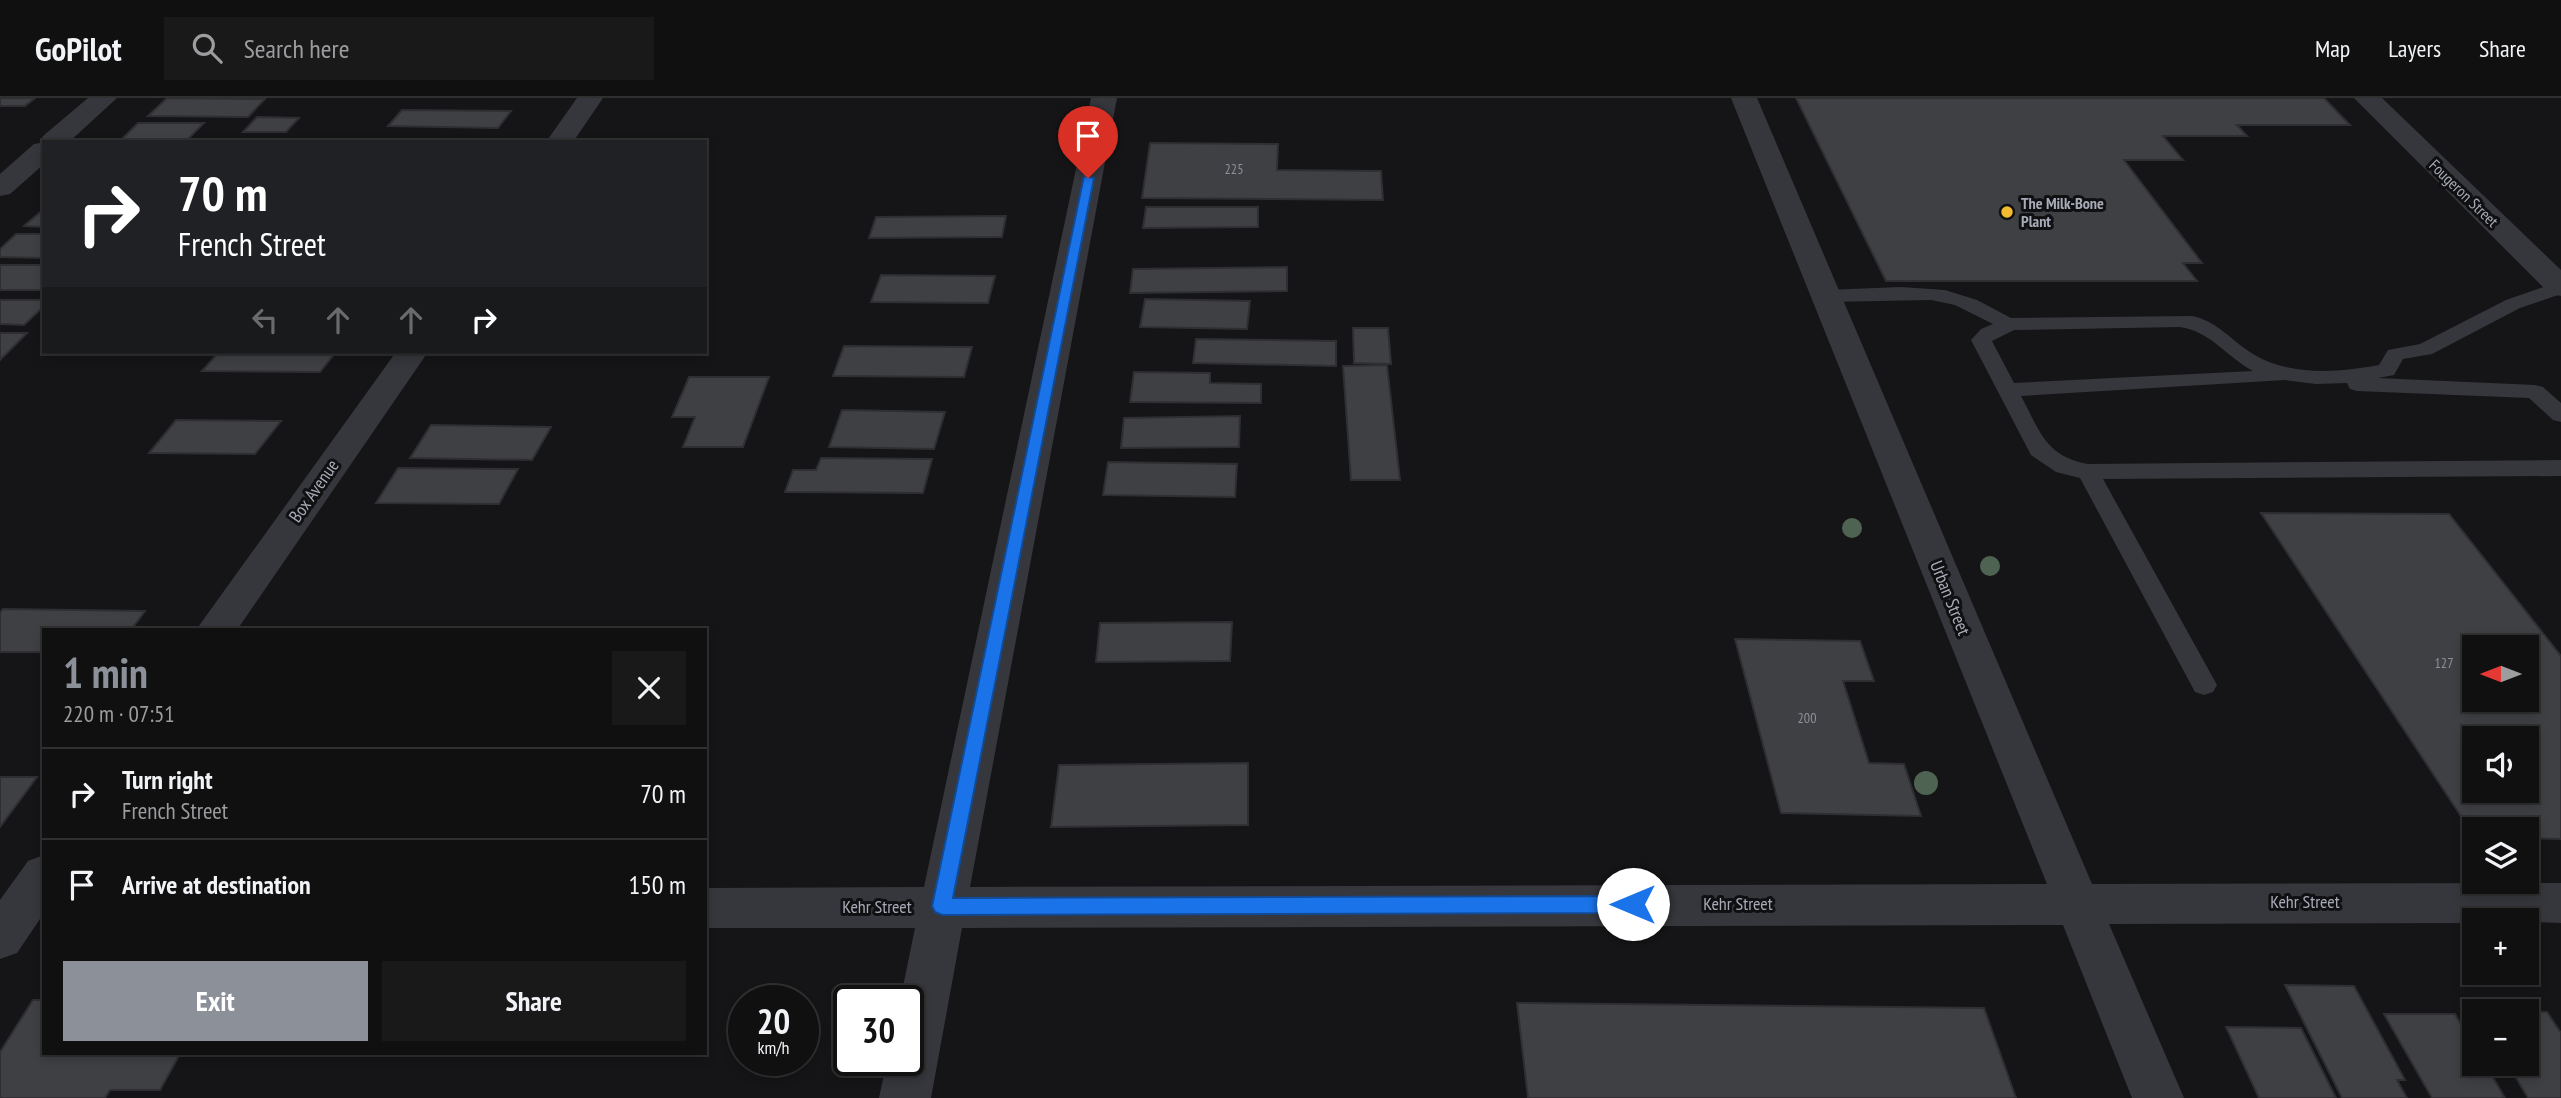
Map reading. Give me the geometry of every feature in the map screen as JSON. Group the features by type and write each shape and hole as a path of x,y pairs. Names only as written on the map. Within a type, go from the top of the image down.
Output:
{"street":[{"path":"55,140 104,98"},
{"path":"560,140 590,98"},
{"path":"905,1098 1104,98"},
{"name":"Urban Street","path":"1744,98 2158,1098"},
{"name":"Fougeron Street","path":"2367,98 2561,287"},
{"path":"0,188 42,152"},
{"name":"Box Avenue","path":"217,628 411,354"},
{"name":"Kehr Street","path":"707,908 2076,902 2561,903"}],"lane":[{"path":"2008,390 2363,375 2387,370 2395,354 2425,350 2513,304 2561,287"},
{"path":"1826,296 1924,293 1948,296 2010,325"},
{"path":"2292,376 2260,367 2245,359 2203,325 2179,321 2010,325 1988,333 1981,340 2039,450 2064,467 2088,472 2561,468"},
{"path":"2326,375 2365,386 2535,392 2561,415"},
{"path":"2088,472 2204,685"}],"building":[{"path":"0,98 35,98 25,106 0,106"},
{"path":"167,98 265,99 248,117 148,116"},
{"name":"The Milk-Bone Plant","path":"1796,98 2324,98 2350,125 2237,125 2247,136 2163,136 2183,160 2124,160 2202,263 2183,263 2197,281 1886,281"},
{"path":"402,110 511,111 498,128 388,126"},
{"path":"257,117 299,118 286,132 243,132"},
{"path":"138,123 204,123 187,140 121,140"},
{"path":"1150,143 1278,144 1277,170 1381,171 1383,200 1142,198"},
{"path":"1146,207 1258,207 1258,227 1143,228"},
{"path":"42,211 42,227 24,226"},
{"path":"1006,216 1002,237 869,238 876,217"},
{"path":"16,234 42,234 42,258 0,257 0,249"},
{"path":"0,265 42,265 42,290 0,290"},
{"path":"1287,267 1287,291 1130,293 1133,269"},
{"path":"881,275 995,276 988,303 871,302"},
{"path":"1145,299 1250,301 1247,329 1140,327"},
{"path":"0,300 42,300 42,308 24,325 0,324"},
{"path":"1353,328 1388,328 1391,364 1354,363"},
{"path":"0,333 27,333 0,360"},
{"path":"1196,339 1336,341 1336,366 1193,363"},
{"path":"844,346 972,347 964,377 833,376"},
{"path":"217,354 334,354 320,372 202,371"},
{"path":"1387,365 1400,480 1351,480 1343,366"},
{"path":"1134,372 1210,373 1210,383 1261,384 1261,403 1130,402"},
{"path":"689,377 769,377 743,447 683,447 695,417 672,417"},
{"path":"842,410 945,412 934,449 829,447"},
{"path":"1240,416 1239,447 1121,448 1124,418"},
{"path":"176,420 281,421 255,454 149,453"},
{"path":"431,425 551,427 532,460 410,458"},
{"path":"821,458 932,459 923,493 785,492 793,470 816,470"},
{"path":"1108,462 1237,464 1235,497 1103,495"},
{"path":"398,468 518,469 499,504 376,503"},
{"path":"2261,513 2449,514 2561,656 2561,839 2539,838 2539,817 2462,818"},
{"path":"3,609 145,611 132,628 42,628 42,652 0,652 0,613"},
{"path":"1232,622 1230,661 1096,662 1100,623"},
{"path":"1735,639 1860,641 1874,681 1843,681 1869,763 1904,764 1921,816 1781,813"},
{"path":"1248,763 1248,825 1051,827 1059,765"},
{"path":"0,777 37,777 0,827"},
{"path":"2285,985 2354,986 2405,1080 2397,1080 2407,1098 2342,1098"},
{"path":"33,1000 42,1000 42,1055 179,1055 160,1090 110,1090 105,1098 0,1098 0,1052"},
{"path":"1517,1003 1984,1008 2016,1098 1528,1098"},
{"path":"2539,1012 2547,1012 2561,1033 2561,1098 2528,1098 2515,1076 2539,1076"},
{"path":"2384,1014 2455,1014 2462,1026 2462,1076 2492,1076 2505,1098 2432,1098"},
{"path":"2226,1027 2301,1028 2336,1098 2259,1098"}],"place":[{"name":"The Milk-Bone Plant","path":"2007,212"}],"route":[{"path":"1088,178 942,906 1633,904"}]}
